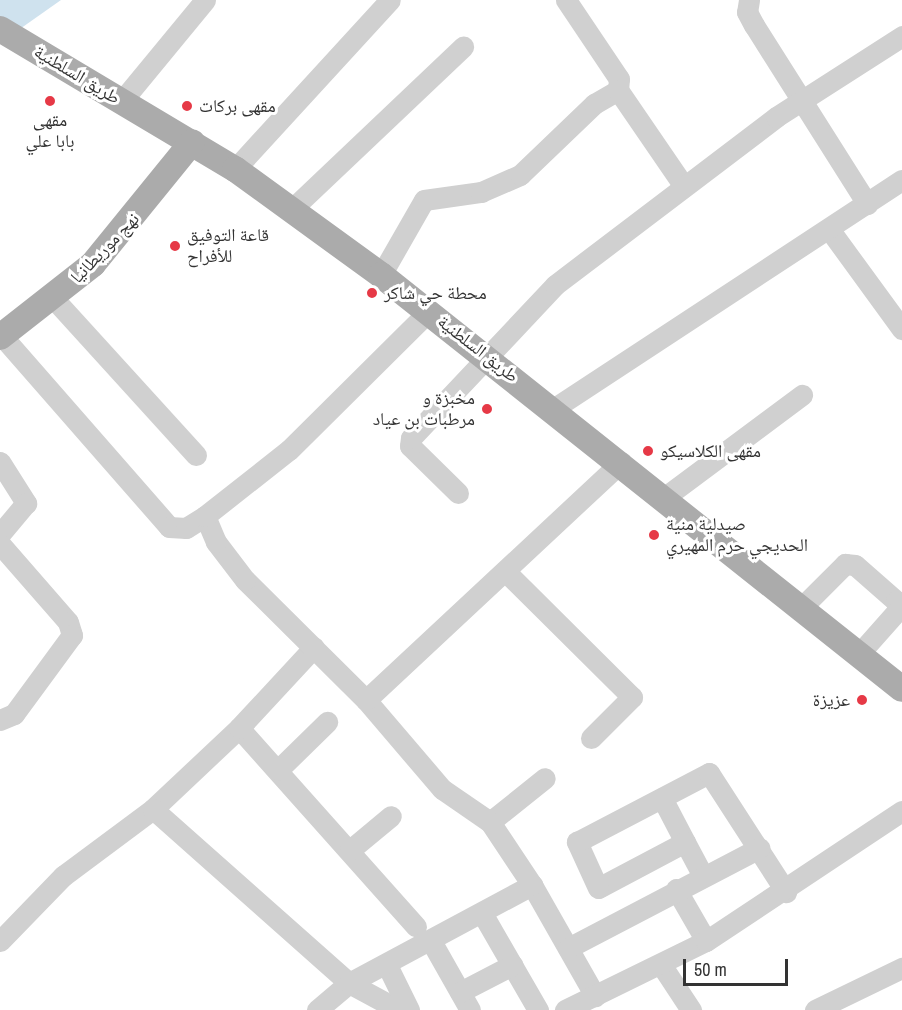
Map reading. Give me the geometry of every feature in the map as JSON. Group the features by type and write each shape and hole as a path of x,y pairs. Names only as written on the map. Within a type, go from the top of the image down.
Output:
{"main road":[{"name":"طريق السلطنية","path":"0,29 192,142 292,209 429,311 621,462 902,689"},
{"name":"نهج موريطانيا","path":"1,337 54,299 144,208 192,142"}],"street":[{"path":"121,102 205,0"},
{"path":"235,169 390,0"},
{"path":"566,0 619,79 618,90 683,185"},
{"path":"749,0 750,19 867,204"},
{"path":"458,493 410,446 411,438 555,285 683,185 800,101 902,36"},
{"path":"292,209 464,47"},
{"path":"381,275 424,200 481,192 520,175 594,104 618,90"},
{"path":"553,409 902,180"},
{"path":"830,228 902,329"},
{"path":"54,299 196,455"},
{"path":"1,337 169,527 186,528 206,516 289,450 429,311"},
{"path":"665,497 802,395"},
{"path":"0,462 26,503 0,534"},
{"path":"366,700 621,462"},
{"path":"206,516 216,542 245,580 366,700 442,789 490,822 532,885 595,996"},
{"path":"0,544 68,622 72,635 14,714 0,720"},
{"path":"802,607 845,564 855,565 896,601 898,610 859,654"},
{"path":"505,571 632,697 591,738"},
{"path":"0,941 63,876 153,809 239,729 314,647"},
{"path":"278,770 327,722"},
{"path":"239,729 424,934 465,1001 512,965"},
{"path":"685,842 598,888 577,842 709,773 786,892"},
{"path":"490,822 545,778"},
{"path":"662,798 703,876"},
{"path":"153,809 349,983 399,1010"},
{"path":"565,1010 662,966 706,941 786,892 902,811"},
{"path":"350,850 391,816"},
{"path":"568,948 759,848"},
{"path":"316,1010 349,983 387,965 424,934 482,913 532,885"},
{"path":"676,890 706,941"},
{"path":"482,913 538,1010"},
{"path":"387,965 409,1010"},
{"path":"662,966 691,1010"},
{"path":"815,1010 902,968"}],"water":[{"path":"0,0 61,0 0,43"}],"place":[{"name":"مقهى بابا علي","path":"50,101"},
{"name":"مقهى بركات","path":"187,106"},
{"name":"قاعة التوفيق للأفراح","path":"175,246"},
{"name":"محطة حي شاكر","path":"372,293"},
{"name":"مخبزة و مرطبات بن عياد","path":"487,409"},
{"name":"مقهى الكلاسيكو","path":"648,451"},
{"name":"صيدلية منية الحديجي حرم المهيري","path":"654,535"},
{"name":"عزيزة","path":"862,700"}]}
